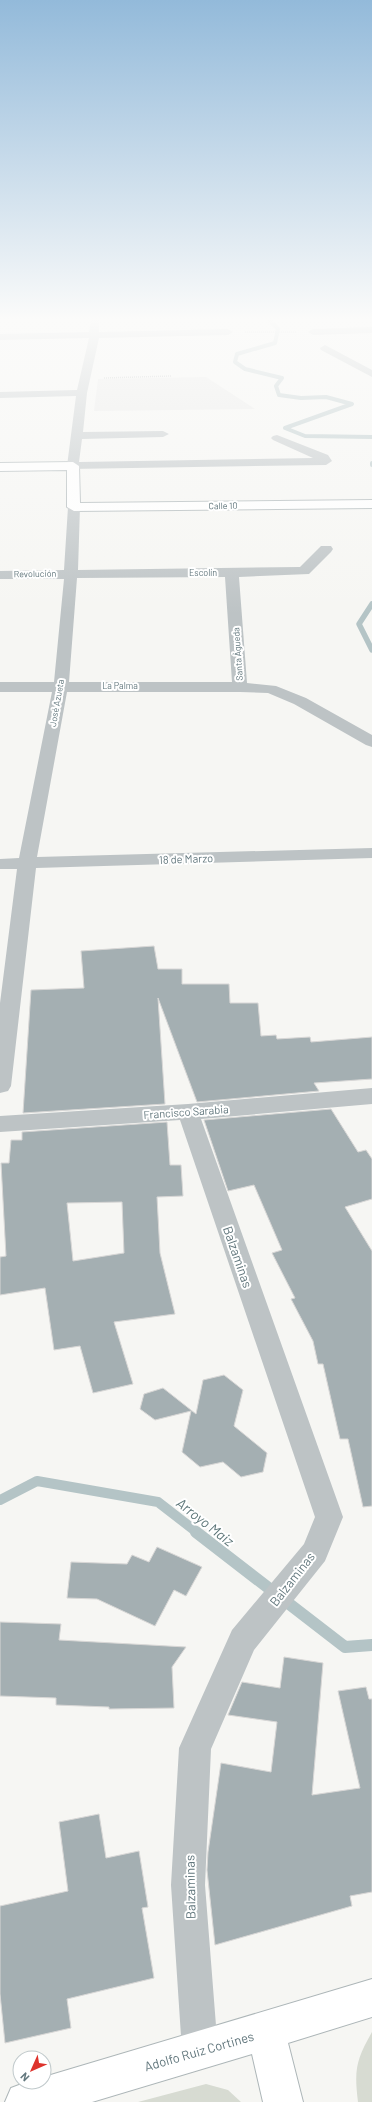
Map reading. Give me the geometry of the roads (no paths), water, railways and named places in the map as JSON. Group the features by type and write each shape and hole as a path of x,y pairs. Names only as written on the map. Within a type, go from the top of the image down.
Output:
{"main road":[{"path":"0,467 73,466"},
{"name":"José Azueta","path":"73,466 74,508"},
{"name":"Calle 10","path":"74,508 372,504"},
{"name":"Adolfo Ruiz Cortines","path":"45,2099 372,1998"},
{"path":"266,2031 283,2102"}],"street":[{"name":"José Azueta","path":"73,466 78,418"},
{"path":"76,436 163,434"},
{"path":"73,466 326,461 323,456 277,438"},
{"name":"José Azueta","path":"0,1086 27,864 61,685 71,574 74,508"},
{"name":"Escolín","path":"71,574 304,571 326,549"},
{"name":"Santa Águeda","path":"232,573 240,687 271,689 300,701 372,742"},
{"name":"Revolución","path":"0,575 71,574"},
{"name":"La Palma","path":"0,686 61,685 240,687"},
{"name":"18 de Marzo","path":"0,864 372,853"},
{"name":"Francisco Sarabia","path":"0,1124 188,1112 372,1096"},
{"name":"Balzaminas","path":"188,1112 329,1517 315,1552 243,1640 195,1748 188,1885 200,2051"}],"waterway":[{"name":"Arroyo Maiz","path":"313,418 285,428 305,436 372,437"},
{"name":"Arroyo Maiz","path":"372,604 359,624 372,650"},
{"name":"Arroyo Maiz","path":"0,1500 37,1481 158,1502 198,1533"},
{"name":"Arroyo Maiz","path":"196,1532 345,1647 372,1645"}]}
